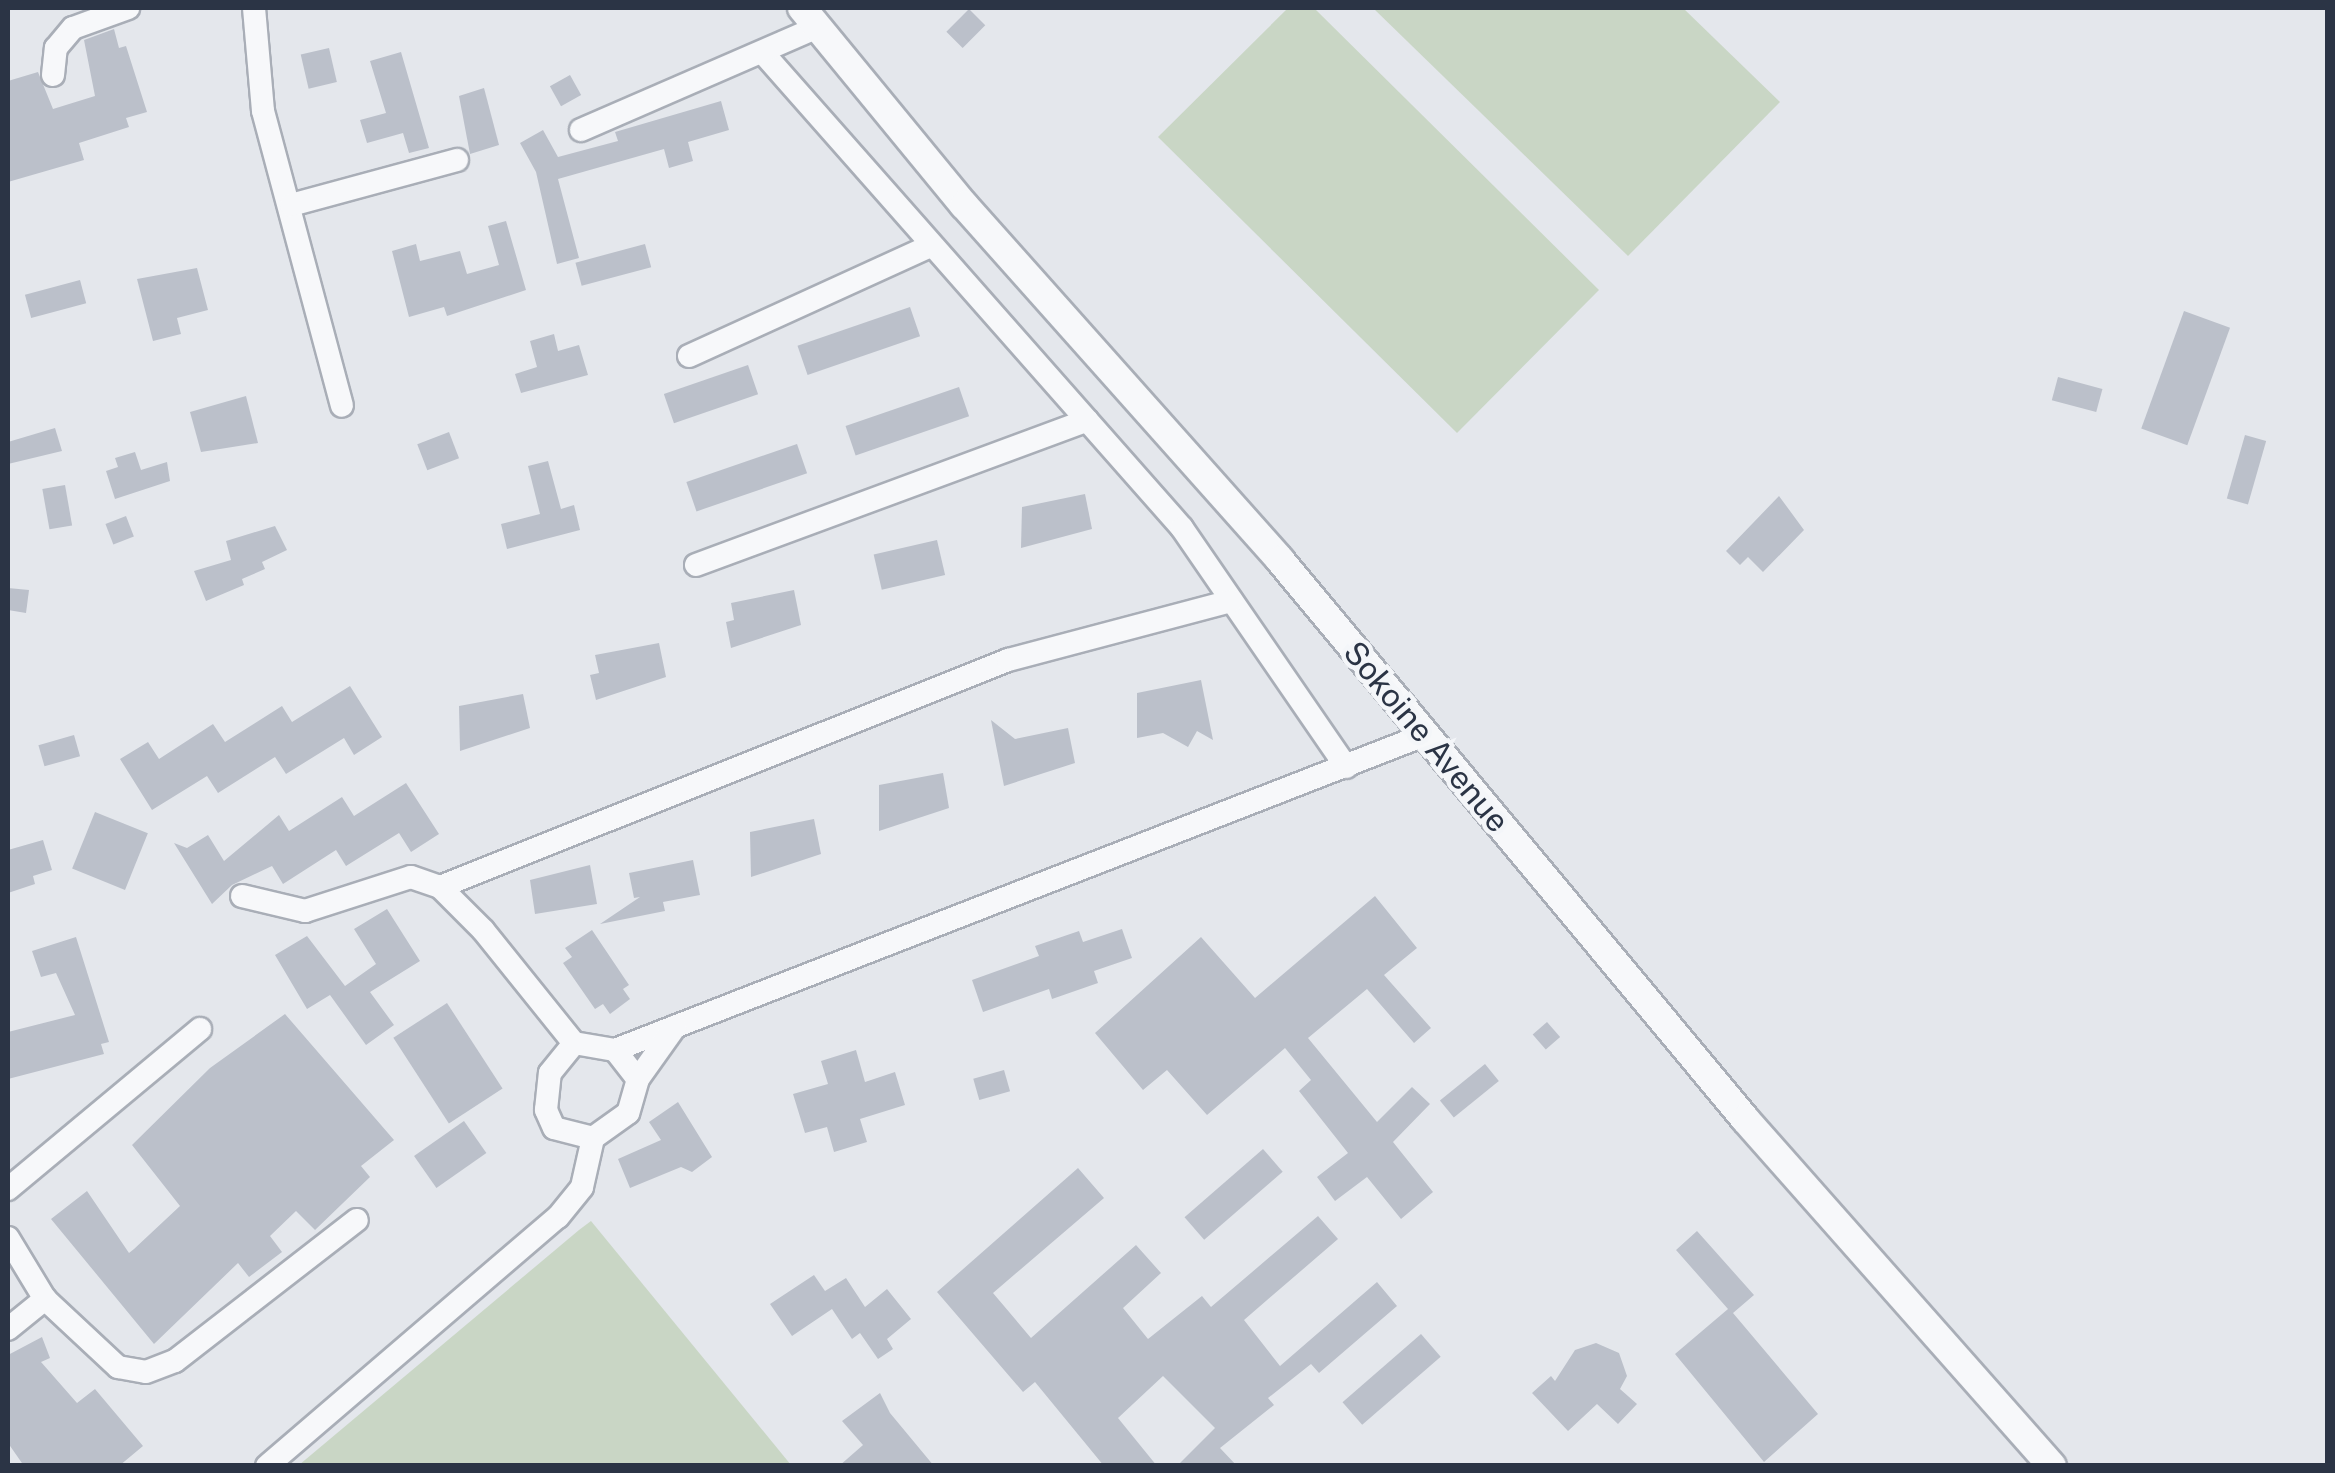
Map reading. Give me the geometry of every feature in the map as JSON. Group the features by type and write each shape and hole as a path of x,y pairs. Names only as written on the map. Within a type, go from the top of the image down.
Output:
{"street":[{"path":"54,76 56,48 73,28 128,8"},
{"path":"254,8 263,110 342,406"},
{"path":"581,130 764,54 810,17"},
{"name":"Sokoine Avenue","path":"810,17 964,206 1280,560 1745,1119 2052,1466"},
{"path":"764,54 1182,528 1346,767"},
{"path":"291,206 457,160"},
{"path":"689,356 930,246"},
{"path":"696,565 1087,420"},
{"path":"440,887 1008,660 1232,601"},
{"path":"242,896 305,911 411,878 440,887 574,1043 615,1050 1424,736"},
{"path":"267,1466 558,1217 582,1187 593,1138 628,1113 638,1079 677,1024"},
{"path":"8,1189 200,1029"},
{"path":"574,1043 550,1072 546,1110 554,1128 593,1138"},
{"path":"615,1050 638,1079"},
{"path":"8,1238 45,1299 118,1367 146,1372 175,1362 356,1220"},
{"path":"8,1330 45,1299"}],"green space":[{"path":"1288,8 1314,8 1599,290 1457,433 1158,137"},
{"path":"1373,8 1683,8 1780,102 1628,256"},
{"path":"591,1221 791,1465 299,1465 579,1230"}],"building":[{"path":"969,9 985,25 963,48 946,32"},
{"path":"114,29 119,48 126,46 147,112 126,118 129,127 79,143 84,160 8,182 8,81 38,72 53,109 95,96 84,40"},
{"path":"329,48 337,82 309,89 301,55"},
{"path":"401,52 429,148 409,153 403,133 367,143 360,120 386,113 370,61"},
{"path":"570,75 581,95 561,106 550,86"},
{"path":"484,88 499,145 470,154 459,96"},
{"path":"721,101 729,130 688,142 693,161 669,168 664,149 558,179 579,258 557,264 536,172 520,143 543,130 558,157 618,141 615,132"},
{"path":"506,221 526,290 447,316 444,307 409,317 392,251 416,244 420,261 460,251 467,274 499,265 488,226"},
{"path":"645,244 651,267 582,286 575,263"},
{"path":"197,268 208,310 177,318 181,334 153,341 137,279"},
{"path":"80,280 86,303 31,318 25,295"},
{"path":"910,307 920,336 808,375 797,346"},
{"path":"2184,311 2230,328 2187,445 2141,428"},
{"path":"554,334 558,351 579,345 588,375 521,393 515,374 537,367 530,341"},
{"path":"748,365 758,394 674,423 664,394"},
{"path":"2058,377 2102,389 2096,412 2052,400"},
{"path":"959,387 969,416 856,455 846,426"},
{"path":"246,396 258,443 201,452 190,412"},
{"path":"55,428 62,451 8,464 8,442"},
{"path":"449,432 459,458 427,470 417,444"},
{"path":"2245,435 2266,441 2248,505 2227,498"},
{"path":"797,444 807,473 696,511 686,482"},
{"path":"135,452 141,470 167,462 170,481 115,499 106,471 118,467 115,458"},
{"path":"548,461 561,509 574,505 580,530 507,549 501,524 540,514 528,466"},
{"path":"65,485 72,525 49,529 42,489"},
{"path":"1085,494 1092,529 1021,548 1022,507"},
{"path":"1779,496 1804,530 1763,572 1748,557 1740,565 1726,551"},
{"path":"126,516 134,537 113,544 105,524"},
{"path":"275,526 287,550 262,562 265,569 242,579 244,585 206,601 194,571 231,560 226,541"},
{"path":"937,540 945,575 882,590 874,555"},
{"path":"8,588 29,590 26,613 8,610"},
{"path":"794,590 801,625 731,648 726,622 734,620 731,603"},
{"path":"659,643 666,677 596,700 590,675 599,673 595,655"},
{"path":"1201,680 1213,740 1197,731 1188,747 1163,733 1137,738 1137,693"},
{"path":"350,686 382,737 354,755 344,738 286,774 275,757 218,793 207,776 152,810 120,759 148,742 159,759 213,724 225,742 282,706 292,722"},
{"path":"523,694 530,728 460,751 459,706"},
{"path":"991,720 1015,739 1068,728 1075,763 1004,786"},
{"path":"74,735 80,756 44,766 38,745"},
{"path":"943,773 949,808 879,831 879,785"},
{"path":"406,783 439,834 411,852 399,833 346,866 336,850 283,884 272,866 232,885 212,904 174,843 187,848 208,835 224,861 279,815 289,831 342,797 354,816"},
{"path":"95,812 148,833 125,890 72,869"},
{"path":"814,819 821,854 751,877 750,832"},
{"path":"43,840 52,870 33,876 35,884 8,893 8,850"},
{"path":"693,860 700,895 663,902 665,911 600,924 640,897 634,898 629,873"},
{"path":"590,865 597,904 535,914 530,880"},
{"path":"1375,896 1417,948 1384,975 1431,1028 1414,1043 1367,989 1308,1038 1377,1122 1412,1087 1430,1104 1393,1142 1433,1192 1401,1219 1367,1177 1335,1201 1317,1177 1348,1153 1299,1091 1311,1080 1285,1048 1207,1115 1167,1070 1143,1090 1095,1033 1201,937 1255,998"},
{"path":"387,909 420,961 370,992 394,1025 366,1045 330,995 307,1009 275,955 307,936 345,986 376,964 354,929"},
{"path":"1122,929 1132,958 1094,971 1098,983 1052,999 1049,989 983,1012 972,980 1039,956 1035,946 1079,931 1083,942"},
{"path":"592,930 629,985 623,989 630,999 610,1014 603,1004 595,1009 563,963 572,957 565,948"},
{"path":"76,937 109,1042 101,1044 104,1054 8,1079 8,1032 75,1015 56,973 41,977 32,951"},
{"path":"447,1003 503,1089 449,1123 393,1038"},
{"path":"285,1014 394,1140 361,1166 370,1177 315,1230 296,1211 270,1236 282,1252 249,1277 238,1263 154,1344 51,1219 87,1191 129,1253 134,1249 180,1206 132,1145 210,1068"},
{"path":"1547,1022 1560,1037 1546,1050 1533,1034"},
{"path":"856,1050 865,1082 895,1072 905,1105 860,1119 867,1142 834,1152 827,1127 805,1133 793,1094 828,1084 821,1061"},
{"path":"1485,1064 1499,1081 1454,1118 1440,1101"},
{"path":"1004,1070 1010,1091 979,1100 973,1079"},
{"path":"678,1102 712,1157 692,1172 681,1167 630,1188 618,1159 661,1140 649,1122"},
{"path":"464,1121 486,1153 436,1188 414,1156"},
{"path":"1263,1149 1283,1172 1204,1240 1185,1217"},
{"path":"1078,1168 1104,1198 993,1293 1031,1338 1136,1245 1161,1273 1123,1308 1148,1339 1202,1296 1211,1307 1318,1216 1338,1239 1244,1320 1280,1366 1377,1282 1397,1306 1319,1373 1311,1364 1268,1398 1274,1405 1220,1448 1237,1466 1177,1466 1215,1428 1163,1376 1118,1418 1157,1466 1104,1466 1035,1382 1023,1392 937,1292"},
{"path":"1697,1231 1754,1295 1733,1313 1818,1414 1764,1462 1675,1354 1728,1309 1676,1250"},
{"path":"814,1275 825,1291 846,1278 865,1307 887,1289 911,1319 887,1339 893,1349 878,1359 860,1333 852,1339 832,1309 792,1336 770,1304"},
{"path":"1421,1334 1441,1357 1362,1425 1343,1402"},
{"path":"42,1337 50,1358 41,1362 77,1403 95,1389 143,1446 119,1466 24,1466 8,1443 8,1355"},
{"path":"1596,1343 1619,1353 1627,1376 1620,1389 1637,1404 1618,1424 1597,1404 1568,1431 1532,1393 1551,1376 1555,1381 1575,1350"},
{"path":"880,1393 890,1413 934,1466 839,1466 863,1445 842,1421"}]}
